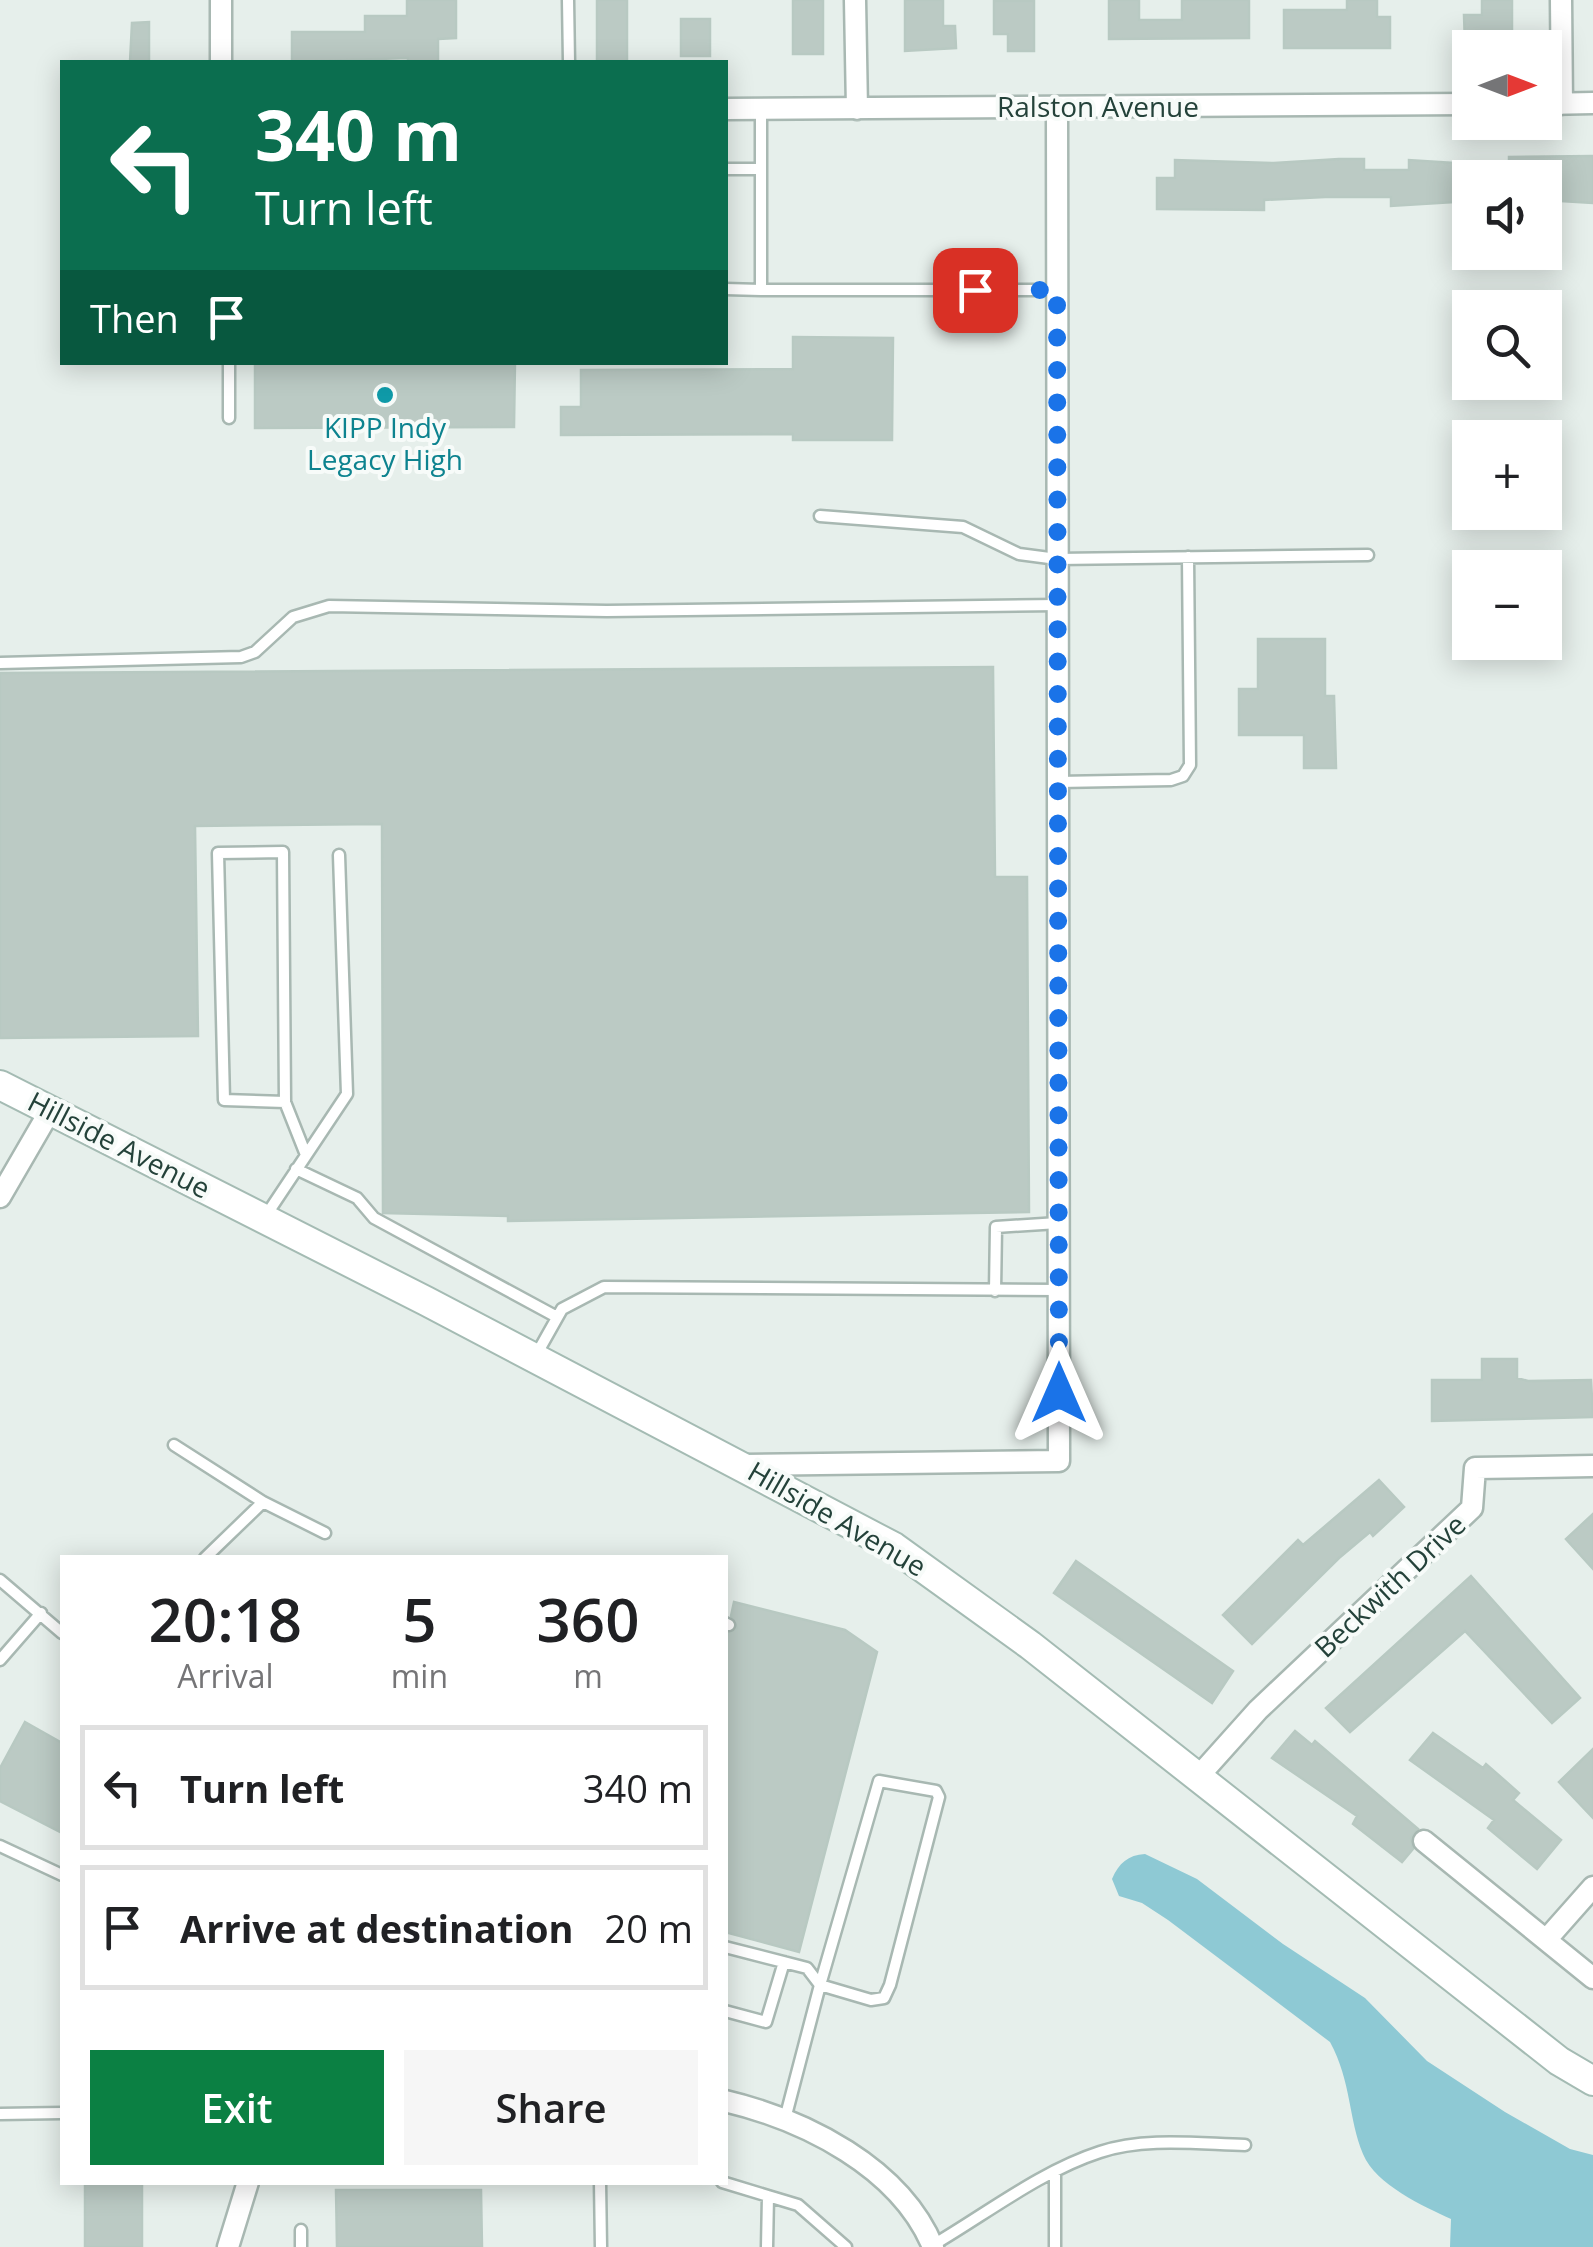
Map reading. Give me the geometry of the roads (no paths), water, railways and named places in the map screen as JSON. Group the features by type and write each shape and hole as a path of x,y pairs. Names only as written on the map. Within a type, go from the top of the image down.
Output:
{"street":[{"path":"220,0 221,60"},
{"path":"855,0 857,108"},
{"path":"1559,30 1561,0"},
{"path":"1562,104 1593,103"},
{"name":"Ralston Avenue","path":"728,109 1452,104"},
{"path":"744,1465 1060,1461 1056,108"},
{"name":"Hillside Avenue","path":"0,1085 744,1465 917,1562 1560,2061 1593,2082"},
{"path":"0,1197 51,1108"},
{"name":"Beckwith Drive","path":"1198,1777 1258,1710 1472,1508 1475,1468 1593,1466"},
{"path":"1424,1841 1593,1978"},
{"path":"1546,1940 1593,1886"},
{"path":"728,2102 785,2119 859,2160 899,2193 933,2246"},
{"path":"228,2247 247,2185"}],"lane":[{"path":"568,0 569,60"},
{"path":"761,109 761,290"},
{"path":"728,169 759,169"},
{"path":"728,290 1057,290"},
{"path":"229,365 229,418"},
{"path":"820,516 962,527 1019,554 1057,558 1368,556"},
{"path":"1058,782 1171,780 1183,776 1190,766 1188,557"},
{"path":"0,663 241,657 255,652 293,617 329,606 607,611 1058,605"},
{"path":"284,1102 224,1100 218,853 284,852 284,1102 306,1154"},
{"path":"264,1218 347,1094 340,855"},
{"path":"296,1170 357,1198 374,1218 557,1317"},
{"path":"996,1291 996,1227 1059,1222"},
{"path":"534,1357 557,1317 580,1297 604,1287 1059,1290"},
{"path":"174,1445 263,1502 325,1533"},
{"path":"208,1555 263,1502"},
{"path":"0,1580 60,1632"},
{"path":"0,1660 41,1613"},
{"path":"728,1947 806,1968 820,1985 871,2000 884,1998 938,1805 936,1792 878,1781 820,1985 785,2119"},
{"path":"0,1846 60,1874"},
{"path":"728,2012 766,2022 784,1962"},
{"path":"0,2114 60,2114"},
{"path":"933,2246 1055,2172 1102,2151 1152,2144 1245,2145"},
{"path":"1055,2172 1055,2247"},
{"path":"728,2184 798,2205 846,2247"},
{"path":"600,2185 600,2247"},
{"path":"767,2247 768,2196"},
{"path":"301,2247 302,2230"}],"water":[{"path":"1145,1854 1197,1879 1283,1944 1365,1998 1427,2061 1570,2149 1593,2155 1593,2247 1450,2247 1451,2219 1401,2193 1369,2165 1358,2141 1342,2072 1330,2042 1168,1920 1142,1903 1119,1896 1112,1879 1118,1868 1129,1858"}],"place":[{"name":"KIPP Indy Legacy High","path":"385,395"}]}
